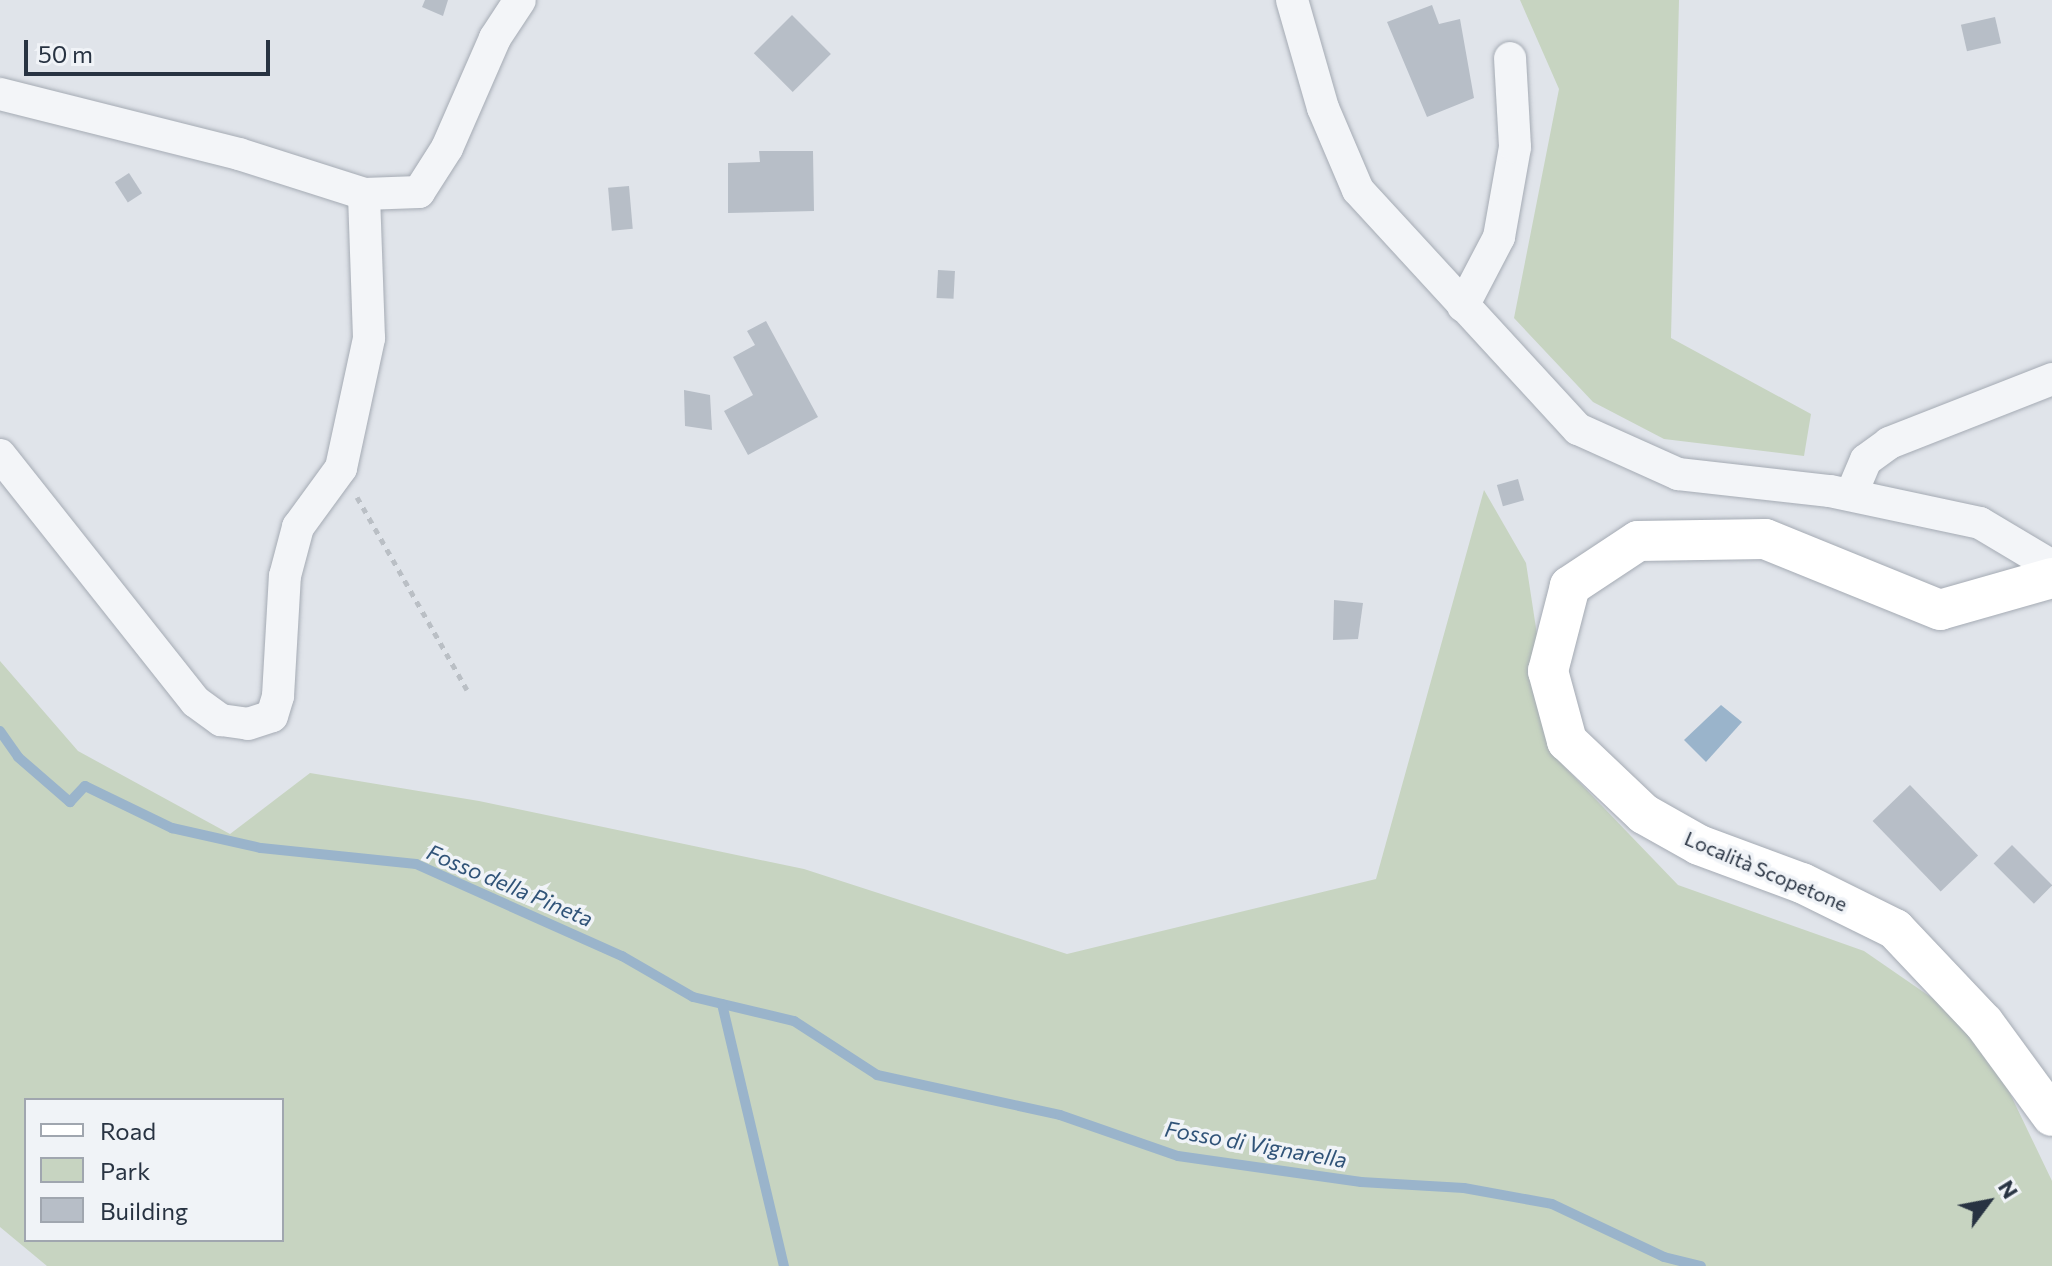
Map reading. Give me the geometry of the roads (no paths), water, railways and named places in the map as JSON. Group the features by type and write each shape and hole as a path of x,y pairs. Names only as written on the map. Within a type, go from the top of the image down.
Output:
{"main road":[{"name":"Località Scopetone","path":"2052,578 1940,610 1765,539 1638,541 1570,586 1548,671 1567,741 1644,814 1699,845 1802,883 1895,929 1984,1023 2052,1116"}],"street":[{"path":"0,94 239,154 364,194 419,192 447,148 495,38 520,0"},
{"path":"1292,0 1323,108 1358,190 1578,429 1678,474 1851,495 1980,523 2052,566"},
{"path":"1463,306 1499,237 1515,147 1510,58"},
{"path":"0,455 196,702 221,720 248,724 272,716 278,696 285,576 298,527 341,468 369,338 364,194"},
{"path":"1851,495 1866,460 1889,443 2052,379"}],"water":[{"path":"1721,705 1742,722 1706,762 1684,740"}],"waterway":[{"name":"Fosso di Vignarella","path":"0,731 18,757 70,802 85,786 172,828 261,848 416,864 622,956 693,997 794,1021 877,1075 1060,1115 1178,1156 1361,1182 1464,1188 1552,1204 1664,1257 1701,1266"},
{"name":"Fosso della Pineta","path":"722,1004 784,1266"}]}
